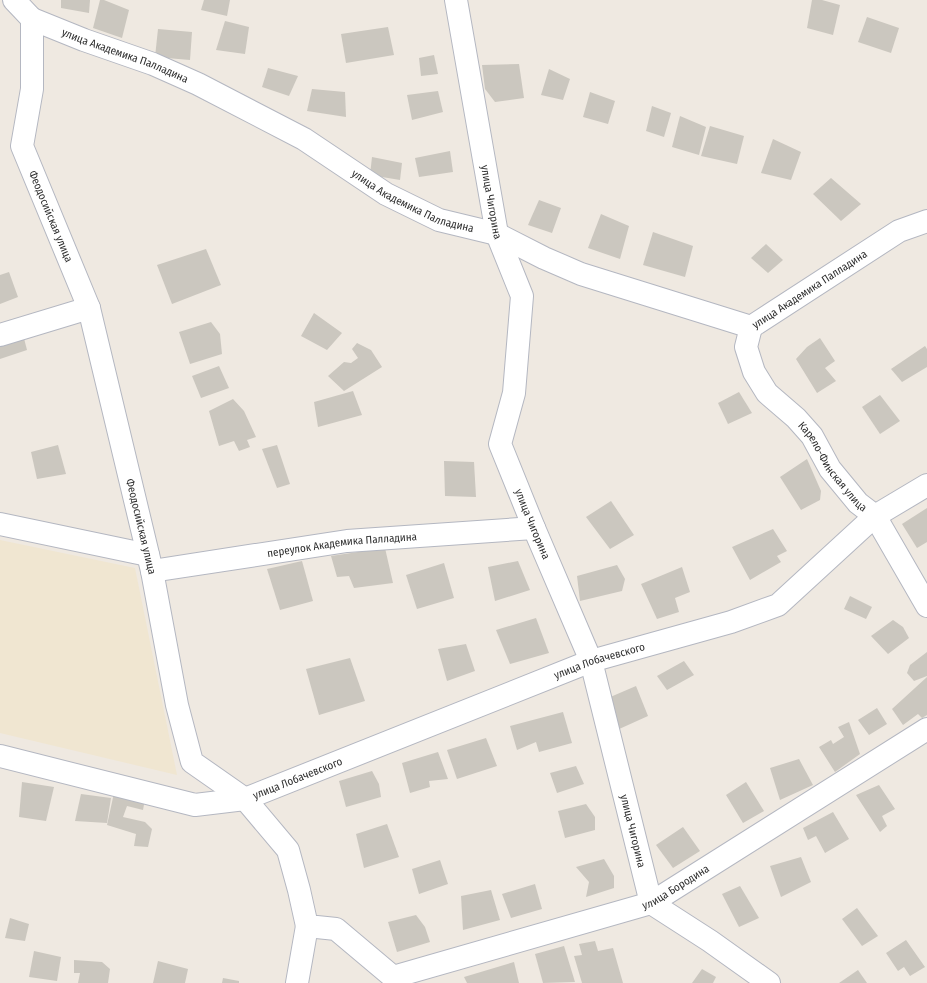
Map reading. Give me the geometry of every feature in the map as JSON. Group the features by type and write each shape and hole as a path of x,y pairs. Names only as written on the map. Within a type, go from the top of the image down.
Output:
{"street":[{"path":"14,0 32,19"},
{"name":"улица Чигорина","path":"456,0 497,234 522,296 514,393 500,444 591,661 651,903"},
{"name":"улица Академика Палладина","path":"32,19 84,40 153,64 198,84 304,139 386,194 439,220 497,234 544,258 581,274 751,327 899,231 927,221"},
{"name":"Феодосийская улица","path":"32,19 32,89 22,146 89,308 150,563 177,705 192,762 245,799 288,850 307,926"},
{"path":"0,335 89,308"},
{"name":"Карело-Финская улица","path":"751,327 746,347 754,372 767,393 796,418 812,436 830,469 858,503 875,516 927,606"},
{"name":"улица Лобачевского","path":"0,756 195,804 245,799 591,661 731,622 778,605 875,516 927,485"},
{"path":"0,524 150,563"},
{"name":"переулок Академика Палладина","path":"150,563 347,541 534,528"},
{"name":"улица Бородина","path":"307,926 336,929 393,977 651,903 927,729"},
{"path":"651,903 710,941 769,983"},
{"path":"297,983 307,926"}],"shaded area":[{"path":"0,540 135,568 177,775 0,733"}],"building":[{"path":"61,0 90,0 89,13 61,8"},
{"path":"100,0 104,0 129,10 122,38 93,28"},
{"path":"204,0 230,0 227,16 201,10"},
{"path":"812,0 822,0 840,5 833,35 807,28"},
{"path":"867,17 899,28 891,53 858,42"},
{"path":"225,21 249,27 245,54 216,50"},
{"path":"388,27 394,55 346,63 341,34"},
{"path":"158,29 192,32 190,60 155,57"},
{"path":"434,55 438,74 421,76 419,58"},
{"path":"519,64 524,98 495,102 485,89 482,65"},
{"path":"268,68 298,76 289,96 262,87"},
{"path":"549,69 570,79 563,100 541,95"},
{"path":"312,89 345,92 346,117 307,111"},
{"path":"438,91 443,112 412,120 407,95"},
{"path":"590,92 615,101 608,124 583,117"},
{"path":"652,106 671,113 664,137 646,131"},
{"path":"680,116 706,127 699,155 672,147"},
{"path":"710,126 744,136 737,164 701,156"},
{"path":"773,139 801,152 791,180 761,173"},
{"path":"450,151 453,172 419,177 415,158"},
{"path":"372,157 402,163 400,180 370,175"},
{"path":"831,178 861,204 841,221 813,194"},
{"path":"539,200 561,208 552,233 528,225"},
{"path":"601,214 629,226 620,259 588,248"},
{"path":"653,232 693,246 685,277 643,265"},
{"path":"766,244 783,260 768,273 751,258"},
{"path":"206,249 221,285 172,304 157,265"},
{"path":"9,272 18,297 0,304 0,275"},
{"path":"314,313 342,333 327,350 301,336"},
{"path":"211,322 220,334 222,354 190,364 179,332"},
{"path":"20,323 27,350 0,359 0,328"},
{"path":"820,338 835,361 825,368 836,381 817,393 796,359 807,347"},
{"path":"357,343 371,350 382,367 344,391 328,376 344,362 351,363 358,358 352,349"},
{"path":"925,346 927,349 927,367 902,382 891,369"},
{"path":"219,366 229,388 201,398 192,376"},
{"path":"353,391 362,415 318,427 314,402"},
{"path":"739,392 752,413 728,424 718,403"},
{"path":"880,395 900,421 880,434 862,407"},
{"path":"233,399 244,411 256,437 247,440 250,447 239,451 234,441 219,446 209,411"},
{"path":"58,445 66,474 37,479 31,452"},
{"path":"277,445 290,484 277,488 262,449"},
{"path":"807,459 821,491 820,500 801,510 780,477"},
{"path":"444,461 474,462 476,497 445,496"},
{"path":"611,501 634,535 610,549 586,517"},
{"path":"927,508 927,542 917,548 902,524"},
{"path":"773,529 787,551 777,556 781,562 750,580 732,547"},
{"path":"385,548 393,583 354,588 349,576 337,577 331,556"},
{"path":"302,561 313,601 280,610 267,569"},
{"path":"518,561 530,590 495,601 488,567"},
{"path":"444,563 454,598 417,609 406,575"},
{"path":"617,565 625,579 622,591 580,601 577,576"},
{"path":"682,567 690,592 675,598 679,612 657,619 641,584"},
{"path":"850,596 872,607 866,619 844,609"},
{"path":"536,618 549,653 510,664 496,630"},
{"path":"893,620 903,627 909,638 888,654 871,636"},
{"path":"466,644 475,671 447,681 438,649"},
{"path":"927,652 927,676 914,681 907,673 910,665"},
{"path":"350,658 365,701 319,715 306,669"},
{"path":"684,661 694,675 667,690 657,676"},
{"path":"927,677 927,715 922,718 918,714 903,725 892,709"},
{"path":"636,686 648,716 617,730 608,698"},
{"path":"877,708 887,724 869,735 858,720"},
{"path":"563,712 572,743 539,752 536,742 517,750 510,726"},
{"path":"849,722 860,754 835,772 819,747 831,740 833,744 844,737 838,727"},
{"path":"486,738 497,766 457,779 447,750"},
{"path":"438,752 448,779 429,781 430,787 410,793 402,763"},
{"path":"799,759 813,785 780,800 770,768"},
{"path":"576,766 584,784 557,793 550,773"},
{"path":"372,771 379,784 381,797 346,807 339,781"},
{"path":"22,782 54,787 46,821 19,817"},
{"path":"746,782 764,811 743,823 726,795"},
{"path":"879,785 895,809 882,816 887,826 880,832 856,795"},
{"path":"114,793 145,799 143,810 127,806 123,817 145,822 152,829 148,847 134,846 136,834 107,825"},
{"path":"81,794 111,798 107,823 75,821"},
{"path":"586,804 595,817 595,830 565,838 558,811"},
{"path":"833,812 849,839 825,853 816,836 808,840 803,828"},
{"path":"387,824 399,857 364,868 356,834"},
{"path":"683,827 700,851 673,868 656,845"},
{"path":"801,857 811,882 781,897 770,866"},
{"path":"604,859 614,876 614,888 586,897 589,882 576,867"},
{"path":"440,860 448,884 419,894 412,869"},
{"path":"535,884 542,909 511,918 502,894"},
{"path":"740,886 759,918 739,927 722,894"},
{"path":"491,890 500,920 463,930 461,896"},
{"path":"857,908 878,936 862,946 842,919"},
{"path":"416,915 425,927 430,942 397,952 388,922"},
{"path":"10,918 29,924 25,941 5,938"},
{"path":"906,940 925,967 910,976 904,967 898,971 886,953"},
{"path":"595,941 598,951 613,948 623,983 582,983 574,956 582,955 579,944"},
{"path":"564,946 575,982 543,983 535,954"},
{"path":"34,951 61,957 57,981 29,977"},
{"path":"74,960 102,962 110,969 108,983 78,983 80,973 74,973"},
{"path":"158,961 188,969 185,983 153,983"},
{"path":"514,962 519,983 467,983 464,977"},
{"path":"702,969 716,977 713,983 692,983"},
{"path":"858,970 867,983 839,983"},
{"path":"223,978 239,981 239,983 222,983"}]}
